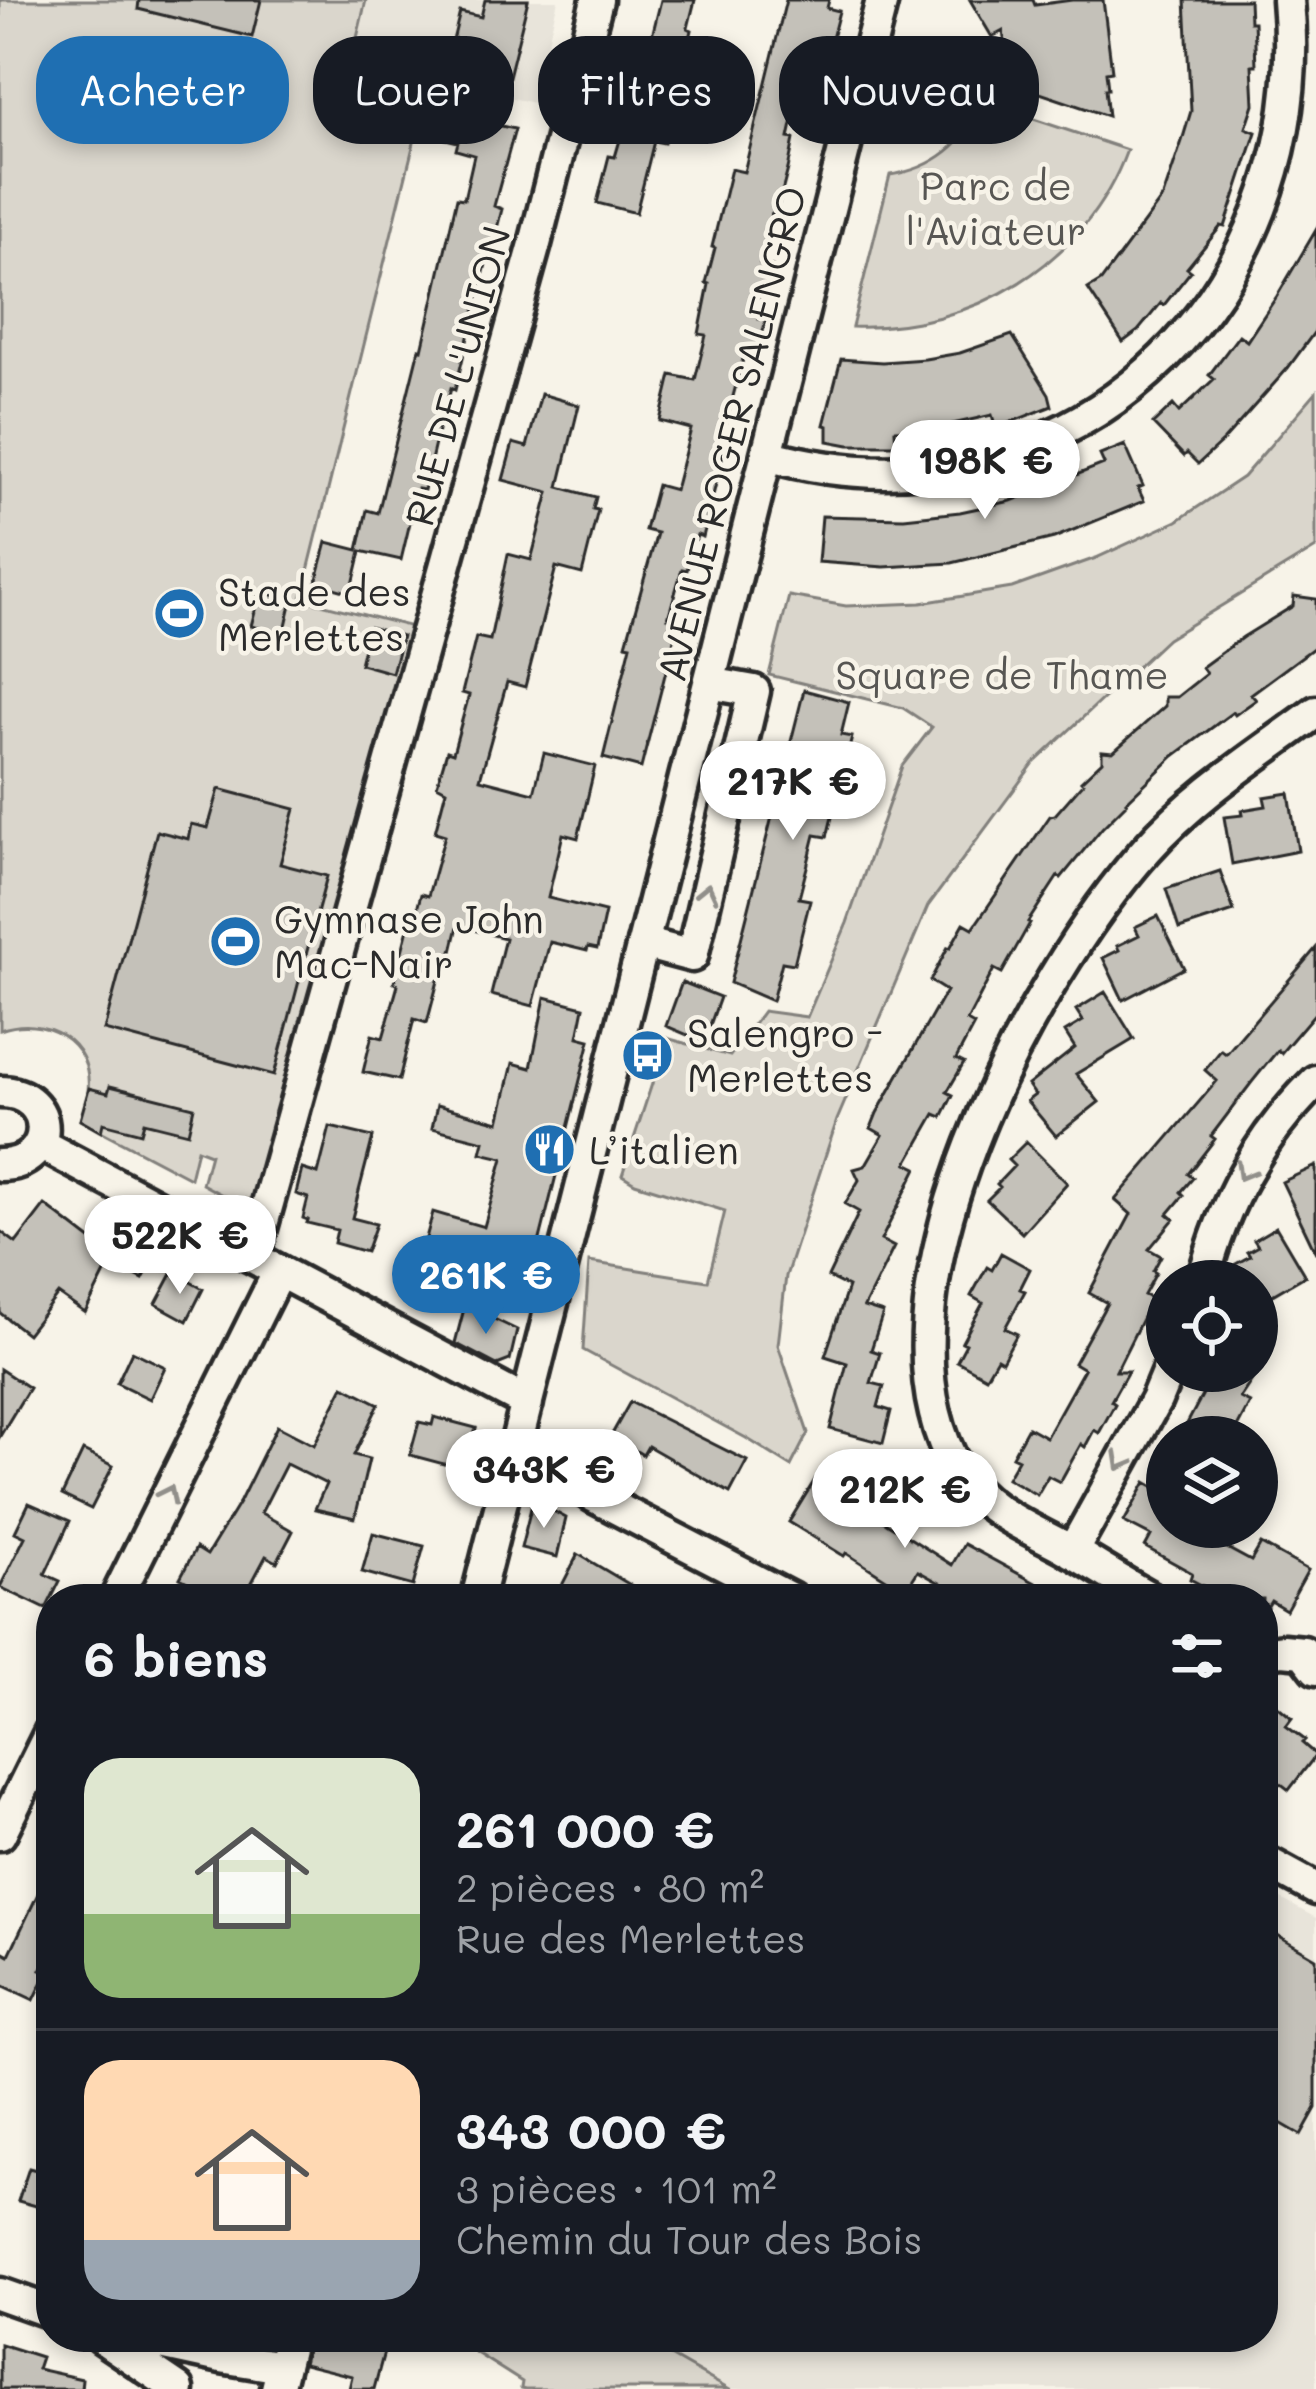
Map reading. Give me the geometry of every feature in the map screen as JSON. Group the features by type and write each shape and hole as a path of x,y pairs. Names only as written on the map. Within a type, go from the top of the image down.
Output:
{"street":[{"name":"RUE DE L'UNION","path":"123,1584 266,1264 597,0"},
{"name":"AVENUE ROGER SALENGRO","path":"481,1584 882,0"},
{"path":"766,454 870,472 928,470 973,462 1071,427 1108,406 1155,369 1221,295 1246,253 1271,194 1291,100 1288,0"},
{"path":"643,944 692,956 754,692 709,683"},
{"path":"1126,1584 982,1500 959,1473 931,1402 927,1322 932,1281 949,1216 997,1084 1061,962 1148,847 1208,791 1316,712"},
{"path":"1208,1260 1233,1191 1262,1142 1316,1081"},
{"path":"0,1092 13,1092 35,1105 43,1131 31,1156 20,1163 0,1165"},
{"path":"40,1144 526,1403"},
{"path":"1072,1552 1159,1392"},
{"path":"516,1445 595,1497 762,1584"},
{"path":"1278,1652 1312,1649"},
{"path":"0,1834 36,1761"},
{"path":"1278,1868 1316,1889"},
{"path":"0,2294 36,2307"},
{"path":"122,2352 178,2389"},
{"path":"198,2352 283,2364"}],"shaded area":[{"path":"366,0 558,0 549,36 538,36 533,103 514,98 514,36 357,36"},
{"path":"1278,1897 1316,1918 1316,2389 728,2389 663,2352 1278,2352"}],"green space":[{"name":"Stade des Merlettes","path":"0,0 366,0 357,36 313,36 313,144 414,144 301,599 428,631 254,1212 202,1184 210,1154 197,1149 190,1178 80,1120 87,1073 83,1057 62,1035 33,1026 0,1030"},
{"name":"Parc de l'Aviateur","path":"1039,121 1127,150 1108,191 1083,227 1053,258 1018,283 939,317 852,327 890,175 920,167 956,144 1039,144"},
{"name":"Square de Thame","path":"1316,392 1316,548 1167,639 1033,764 928,906 837,1120 786,1276 778,1345 808,1433 791,1466 583,1350 589,1262 708,1281 725,1211 622,1175 667,1038 730,1056 763,1011 807,1017 847,923 902,766 932,727 903,708 769,675 789,596 846,606 921,603 1012,588 1096,558 1177,521 1243,477"},
{"path":"475,2352 663,2352 728,2389 525,2389 522,2382"}],"building":[{"path":"139,0 261,0 252,36 138,9"},
{"path":"485,0 528,0 514,56 514,36 454,36 460,12 481,17"},
{"path":"661,0 695,0 691,36 652,36"},
{"path":"786,0 829,0 827,8 839,11 833,36 779,36 779,144 793,144 760,263 772,266 759,319 766,320 756,358 744,355 720,445 725,446 703,537 697,535 687,570 682,569 668,618 678,624 641,768 603,758 631,645 626,644 657,533 645,530 657,485 675,490 691,429 660,421 671,375 695,380 706,335 699,334 712,247 731,169 744,172 751,144 755,144"},
{"path":"970,0 1033,0 1035,5 1103,0 1112,71 1106,72 1108,116 1039,93 1039,36 1004,36 1003,31 991,36"},
{"path":"1185,0 1249,0 1256,65 1252,65 1254,104 1246,128 1256,132 1225,227 1221,226 1187,268 1191,271 1164,305 1123,342 1088,289 1101,281 1163,197 1182,141 1191,111"},
{"path":"458,144 511,144 494,206 502,209 455,390 451,388 442,414 424,490 418,489 401,560 361,551 351,593 316,583 327,542 358,550 367,510 378,513 457,198 464,199 474,155 456,150"},
{"path":"619,144 653,144 636,213 597,203 609,156 615,157"},
{"path":"1316,230 1316,330 1288,368 1198,464 1153,424 1173,405 1179,412 1214,379 1209,375 1239,335 1247,341"},
{"path":"1012,335 1052,406 996,428 992,415 895,430 896,445 828,441 828,426 824,425 841,359 925,359"},
{"path":"541,394 579,405 559,487 596,497 593,509 598,510 582,574 556,567 525,687 507,682 480,779 534,793 544,753 595,766 578,838 563,834 548,898 605,912 597,949 550,942 533,1006 491,995 505,938 458,926 451,956 445,954 427,1023 414,1019 399,1080 363,1072 372,1035 383,1038 409,924 413,925 421,894 428,896 445,835 435,832 446,790 437,785 447,751 453,753 469,695 462,693 476,637 490,640 508,554 531,560 549,492 503,480 513,443 527,447"},
{"path":"1125,445 1143,486 1138,488 1144,501 1054,538 952,563 884,567 818,562 822,516 904,518 1011,501 1104,464 1100,455"},
{"path":"260,592 292,600 284,634 251,626"},
{"path":"1294,596 1316,599 1316,646 1251,694 1256,700 1174,756 1126,802 1058,876 1002,973 994,969 967,1021 974,1025 956,1059 964,1063 947,1092 953,1095 942,1117 935,1114 907,1163 917,1168 881,1240 894,1247 864,1307 883,1313 871,1350 880,1353 871,1383 884,1386 878,1407 891,1411 883,1443 830,1429 847,1363 825,1356 848,1287 828,1277 859,1212 845,1204 859,1180 854,1169 865,1166 883,1135 871,1128 877,1113 946,991 930,981 948,947 964,923 973,928 1050,816 1102,761 1102,751 1113,752 1165,706 1165,697 1177,697 1206,674 1202,667 1293,606"},
{"path":"369,627 402,636 392,673 360,664"},
{"path":"804,690 849,702 841,735 852,737 827,837 815,835 799,898 810,900 794,964 782,962 772,1001 730,983"},
{"name":"Gymnase John Mac-Nair","path":"219,789 295,809 280,864 327,876 274,1075 104,1030 157,831 188,839 191,824 208,828"},
{"path":"1289,793 1298,851 1232,864 1224,817 1266,806 1264,797"},
{"path":"1220,871 1234,911 1179,929 1166,889"},
{"path":"1158,916 1184,968 1123,1000 1103,958 1139,935 1135,927"},
{"path":"1316,948 1316,1012 1252,1082 1188,1174 1193,1178 1168,1214 1174,1219 1149,1249 1161,1256 1146,1260 1146,1311 1116,1371 1128,1371 1111,1401 1115,1404 1099,1433 1094,1430 1085,1447 1081,1444 1060,1482 1048,1476 1037,1495 1007,1478 1018,1459 1012,1456 1028,1427 1046,1437 1084,1369 1074,1363 1107,1303 1089,1293 1131,1214 1115,1200 1217,1081 1205,1070 1221,1050 1226,1054"},
{"path":"682,982 720,997 704,1042 666,1026"},
{"path":"1105,992 1134,1039 1076,1074 1099,1102 1056,1136 1027,1101 1035,1095 1028,1085 1075,1048 1065,1032 1083,1021 1076,1010"},
{"path":"545,997 584,1007 578,1037 590,1040 528,1287 421,1257 433,1212 484,1227 503,1158 481,1153 484,1141 432,1128 437,1105 499,1122 513,1063 531,1068"},
{"path":"110,1086 194,1107 188,1133 144,1122 141,1133 103,1123 101,1132 80,1120 89,1088 108,1093"},
{"path":"330,1127 373,1137 352,1218 376,1224 366,1252 334,1243 337,1230 307,1223 303,1218 308,1198 296,1194 302,1169 318,1174"},
{"path":"1026,1142 1067,1183 1022,1233 987,1200 1014,1166 1008,1160"},
{"path":"1316,1166 1316,1253 1282,1182"},
{"path":"45,1205 113,1257 85,1313 58,1294 27,1334 0,1313 0,1231 16,1243"},
{"path":"1276,1227 1305,1276 1278,1292 1278,1260 1243,1260 1258,1246 1254,1240"},
{"path":"127,1237 157,1252 143,1279 114,1264"},
{"path":"1001,1253 1030,1269 1020,1289 1025,1291 1005,1328 1017,1334 1002,1361 997,1358 986,1377 957,1361 983,1303 971,1296"},
{"path":"173,1272 203,1289 187,1321 156,1304"},
{"path":"465,1305 517,1330 510,1360 497,1365 455,1343"},
{"path":"132,1351 165,1367 150,1399 117,1383"},
{"path":"0,1369 29,1388 0,1436"},
{"path":"344,1386 379,1404 354,1455 369,1459 355,1518 315,1509 326,1484 286,1464 261,1513 293,1531 277,1562 266,1556 251,1584 191,1584 180,1578 196,1548 207,1555 277,1426 314,1445"},
{"path":"1204,1392 1244,1392 1240,1398 1250,1403 1243,1416 1191,1416"},
{"path":"630,1402 747,1461 730,1493 648,1446 643,1455 611,1436"},
{"path":"434,1417 476,1428 468,1458 454,1454 451,1466 410,1455 419,1422 432,1425"},
{"path":"83,1451 113,1466 91,1509 62,1495"},
{"path":"816,1478 952,1565 964,1544 1037,1584 942,1584 918,1571 910,1584 894,1584 789,1522"},
{"path":"1146,1482 1146,1533 1124,1522"},
{"path":"533,1500 566,1518 557,1557 521,1548"},
{"path":"29,1503 70,1521 45,1574 60,1581 36,1584 36,1604 0,1587 25,1537 15,1532"},
{"path":"373,1533 424,1546 414,1584 362,1572"},
{"path":"1147,1548 1227,1548 1251,1561 1259,1548 1268,1548 1308,1570 1286,1610 1278,1605 1278,1584 1200,1584 1190,1579 1192,1573"},
{"path":"578,1554 629,1584 563,1584"},
{"path":"1278,1706 1292,1718 1286,1726 1316,1755 1289,1790 1278,1782"},
{"path":"36,1898 34,2000 0,1984 0,1950 9,1955"},
{"path":"1278,1936 1316,1958 1316,2108 1301,2135 1278,2122"},
{"path":"29,2168 36,2170 36,2206 18,2201"},
{"path":"0,2344 41,2357 37,2369 82,2379 81,2389 0,2389"},
{"path":"306,2352 384,2352 374,2389 349,2389 352,2376 303,2364"}],"place":[{"name":"Stade des Merlettes","path":"179,614"},
{"name":"Gymnase John Mac-Nair","path":"235,941"},
{"name":"Salengro - Merlettes","path":"648,1055"},
{"name":"L’italien","path":"550,1150"}]}
